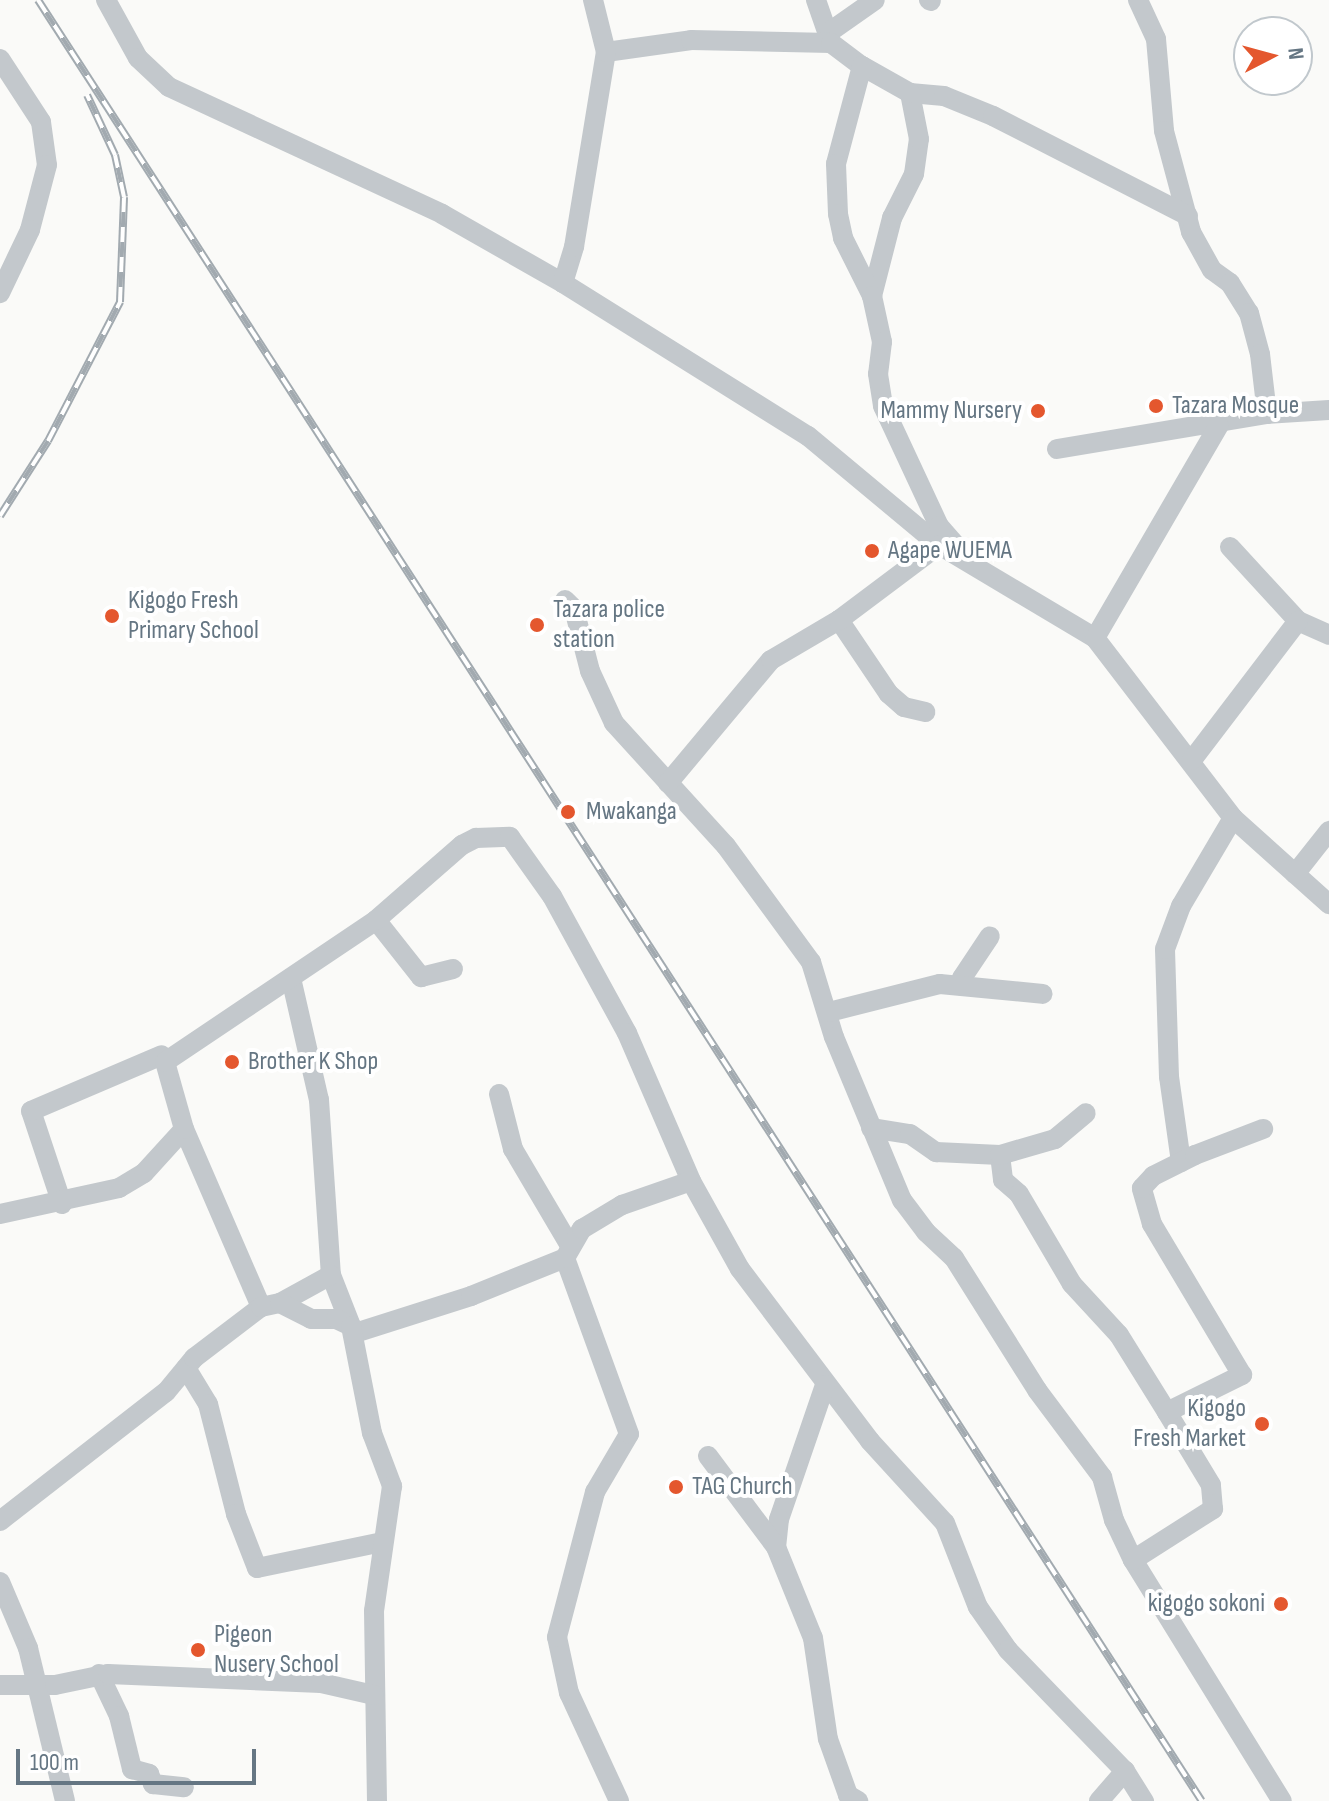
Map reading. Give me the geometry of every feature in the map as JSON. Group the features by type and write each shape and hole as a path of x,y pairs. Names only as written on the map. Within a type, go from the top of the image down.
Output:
{"street":[{"path":"106,0 138,58 169,87 442,214 563,283 808,436 939,545 1095,638 1192,760 1233,818 1329,904"},
{"path":"563,283 574,247 606,52 593,0"},
{"path":"816,0 829,38 862,66 910,93 944,96 993,116 1188,216"},
{"path":"606,52 691,40 829,38 875,0"},
{"path":"1138,0 1156,39 1164,131 1197,248 1212,270 1238,293 1255,328 1267,414"},
{"path":"0,293 30,230 47,165 41,122 1,64"},
{"path":"862,66 836,164 838,214 843,238 872,296 882,342 878,374 883,406 939,526 976,569"},
{"path":"872,296 892,218 914,174 919,139 910,93"},
{"path":"1057,449 1219,425 1267,414 1329,410"},
{"path":"1095,638 1219,425"},
{"path":"668,783 771,660 839,620 939,545"},
{"path":"1230,547 1298,621 1329,635"},
{"path":"565,600 574,609 606,709 784,919 811,962 871,1128 902,1200 926,1232 954,1258 1037,1390 1102,1477 1133,1560 1282,1801"},
{"path":"839,620 889,694 904,707 925,712"},
{"path":"1192,760 1298,621"},
{"path":"1181,1162 1168,1062 1165,949 1181,906 1233,818"},
{"path":"1295,874 1329,831"},
{"path":"691,1181 622,1205 582,1229 567,1251 471,1296 353,1330 336,1319 311,1319 270,1305 184,1129 165,1062 376,920 462,845 476,838 510,837 552,896 621,1021 691,1181 740,1269 825,1385 945,1523 978,1607 1008,1650 1125,1771 1144,1801"},
{"path":"376,920 421,977 453,969"},
{"path":"962,986 962,978 990,936"},
{"path":"291,978 319,1100 331,1275 353,1330 372,1433 392,1486 374,1611 377,1801"},
{"path":"829,1012 913,988 962,986 1043,994"},
{"path":"62,1204 31,1111 162,1055"},
{"path":"499,1094 513,1149 567,1251 629,1434 595,1492 557,1637 569,1693 619,1801"},
{"path":"871,1128 910,1134 936,1152 1000,1155 1055,1139 1086,1113"},
{"path":"0,1214 62,1204 119,1188 144,1173 184,1129"},
{"path":"1167,1412 1242,1375 1152,1224 1145,1202 1146,1183 1181,1162 1263,1129"},
{"path":"1000,1155 1003,1180 1019,1194 1072,1284 1110,1323 1211,1485 1213,1509 1133,1560"},
{"path":"0,1521 166,1392 186,1368 270,1305 331,1275"},
{"path":"186,1368 208,1404 236,1514 257,1568 382,1542"},
{"path":"776,1547 779,1519 825,1385"},
{"path":"708,1456 776,1547 813,1638 828,1739 848,1795 858,1801"},
{"path":"0,1582 38,1686 65,1801"},
{"path":"0,1685 27,1681 38,1686 99,1674 321,1683 374,1695"},
{"path":"99,1674 119,1716 132,1769 149,1774 153,1784 184,1787"},
{"path":"1099,1801 1125,1771"}],"railway":[{"path":"38,0 1202,1801"},
{"path":"0,516 48,441 120,302 124,197 115,155 87,95"}],"place":[{"name":"Tazara Mosque","path":"1156,406"},
{"name":"Mammy Nursery","path":"1038,411"},
{"name":"Agape WUEMA","path":"872,551"},
{"name":"Kigogo Fresh Primary School","path":"112,616"},
{"name":"Tazara police station","path":"537,625"},
{"name":"Mwakanga","path":"568,812"},
{"name":"Brother K Shop","path":"232,1062"},
{"name":"Kigogo Fresh Market","path":"1262,1424"},
{"name":"TAG Church","path":"676,1487"},
{"name":"kigogo sokoni","path":"1281,1604"},
{"name":"Pigeon Nusery School","path":"198,1650"}]}
